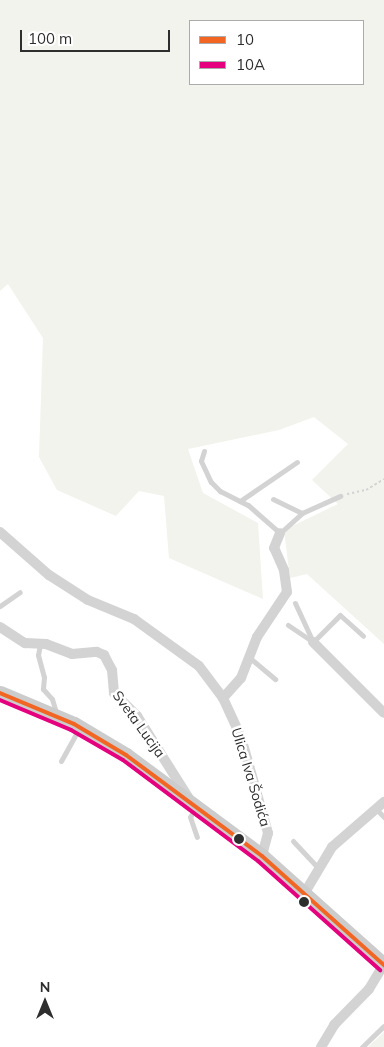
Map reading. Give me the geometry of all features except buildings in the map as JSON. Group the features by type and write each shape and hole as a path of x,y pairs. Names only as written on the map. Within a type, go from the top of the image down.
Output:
{"street":[{"name":"Ulica Iva Šodića","path":"0,532 49,575 88,600 134,619 188,656 223,698 241,737 268,833 262,856"},
{"path":"223,698 242,678 257,637 287,592 284,570 274,548 280,532"},
{"name":"Sveta Lucija","path":"0,627 25,642 40,644 63,652 97,652 104,655 112,670 114,693 137,716 195,809"},
{"path":"313,642 384,712"},
{"name":"Sveta Lucija","path":"2,698 56,716 79,727 126,755 195,809 262,856 384,964"},
{"path":"304,894 332,847 384,802"},
{"path":"321,1047 334,1025 369,989 384,964"}],"lane":[{"path":"204,451 201,462 211,482 240,501 280,532 302,513 340,496"},
{"path":"240,501 297,462"},
{"path":"273,499 302,513"},
{"path":"0,606 20,592"},
{"path":"295,603 313,642"},
{"path":"313,642 340,615 363,636"},
{"path":"288,625 305,640 313,642"},
{"path":"40,644 38,654 44,677 43,689 52,699 56,716"},
{"path":"250,658 274,679"},
{"path":"60,761 79,727"},
{"path":"376,808 384,817"},
{"path":"195,809 190,817 197,838"},
{"path":"293,842 319,869"},
{"path":"362,1047 384,1026"}],"path":[{"path":"340,496 366,490 384,479"}],"shaded area":[{"path":"0,0 384,0 384,644 307,574 290,578 284,530 338,504 312,480 348,444 314,417 279,430 188,449 203,493 258,523 263,599 169,558 164,496 139,491 116,516 57,490 39,457 43,338 8,284 0,291"},
{"path":"384,1032 384,1047 368,1047"}],"transit line":[{"name":"10","path":"0,693 74,724 126,755 262,856 384,965"},
{"name":"10A","path":"0,700 71,730 123,760 258,861 380,970"}]}
